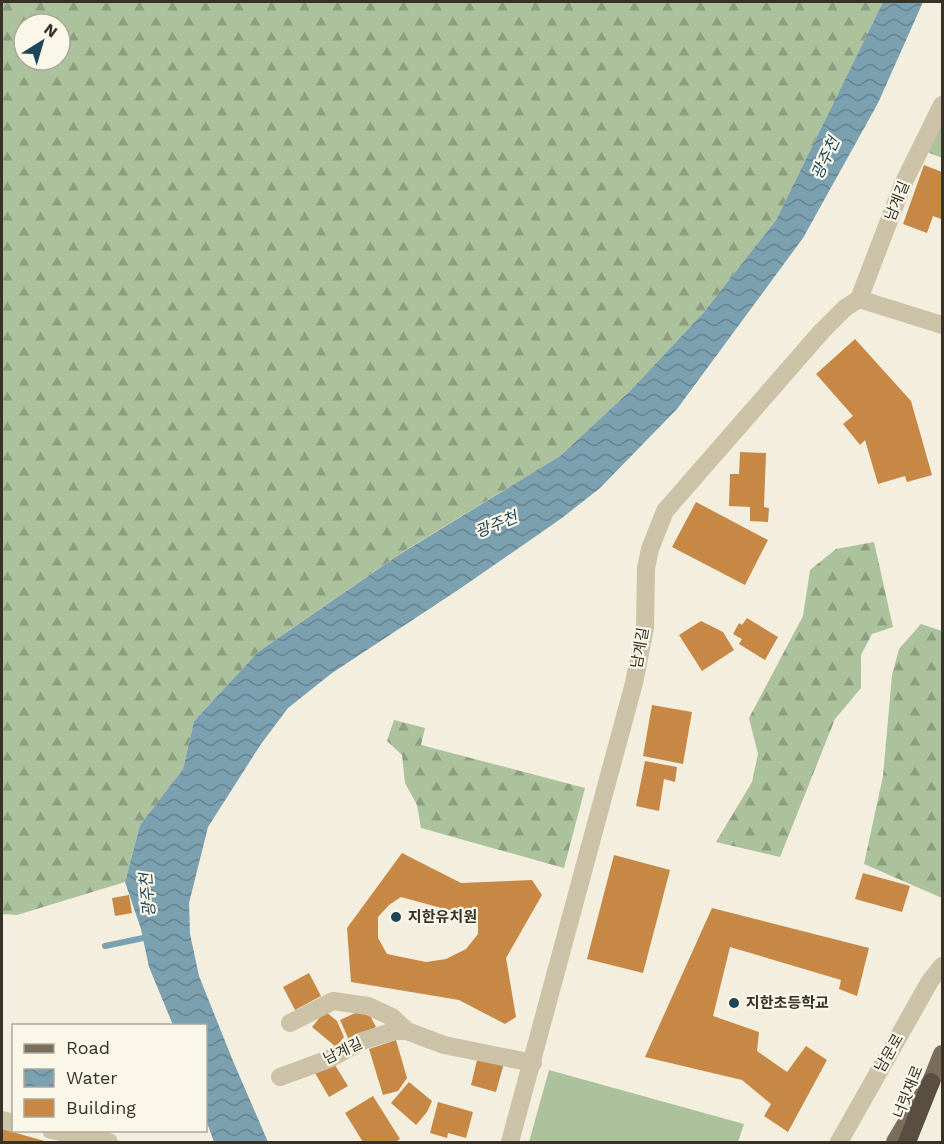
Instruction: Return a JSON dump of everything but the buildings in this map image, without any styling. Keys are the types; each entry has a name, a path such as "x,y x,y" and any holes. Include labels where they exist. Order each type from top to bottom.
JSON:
{"highway":[{"name":"너릿재로","path":"906,1143 931,1082"}],"main road":[{"name":"너릿재로","path":"931,1082 942,1054"},
{"path":"895,1143 931,1082"}],"street":[{"name":"남계길","path":"510,1143 634,683 645,628 646,568 657,529 665,511 822,331 845,308 859,299 903,184 942,105"},
{"path":"859,299 942,325"},
{"name":"남문로","path":"838,1143 930,981 942,966"},
{"path":"290,1023 333,1001 368,1006 392,1017 407,1031 444,1045 533,1063"},
{"name":"남계길","path":"280,1077 329,1059 362,1041 394,1031 407,1031"},
{"path":"56,1132 109,1143"}],"green space":[{"path":"2,2 883,2 776,220 704,312 630,391 560,456 404,551 258,652 194,721 183,769 140,825 125,882 17,915 2,914"},
{"path":"942,125 942,158 927,152"},
{"path":"874,542 893,627 872,634 861,655 861,688 835,719 780,857 716,842 752,782 758,754 749,718 803,616 810,570 836,549"},
{"path":"921,624 942,631 942,898 864,864 883,776 892,675 899,649"},
{"path":"394,720 425,728 421,745 585,788 564,868 421,828 417,805 405,783 402,755 387,741"},
{"path":"549,1070 744,1124 738,1142 529,1142"}],"water":[{"name":"광주천","path":"883,2 923,2 878,103 803,238 677,409 600,488 562,518 332,673 288,708 261,744 208,827 189,903 190,934 199,976 268,1142 214,1142 207,1123 207,1024 173,1024 149,967 141,929 125,882 140,825 183,769 194,721 258,652 400,554 560,456 630,391 704,312 776,220"}],"waterway":[{"path":"105,946 148,937"}],"place":[{"name":"지한유치원","path":"396,917"},
{"name":"지한초등학교","path":"734,1003"}]}
